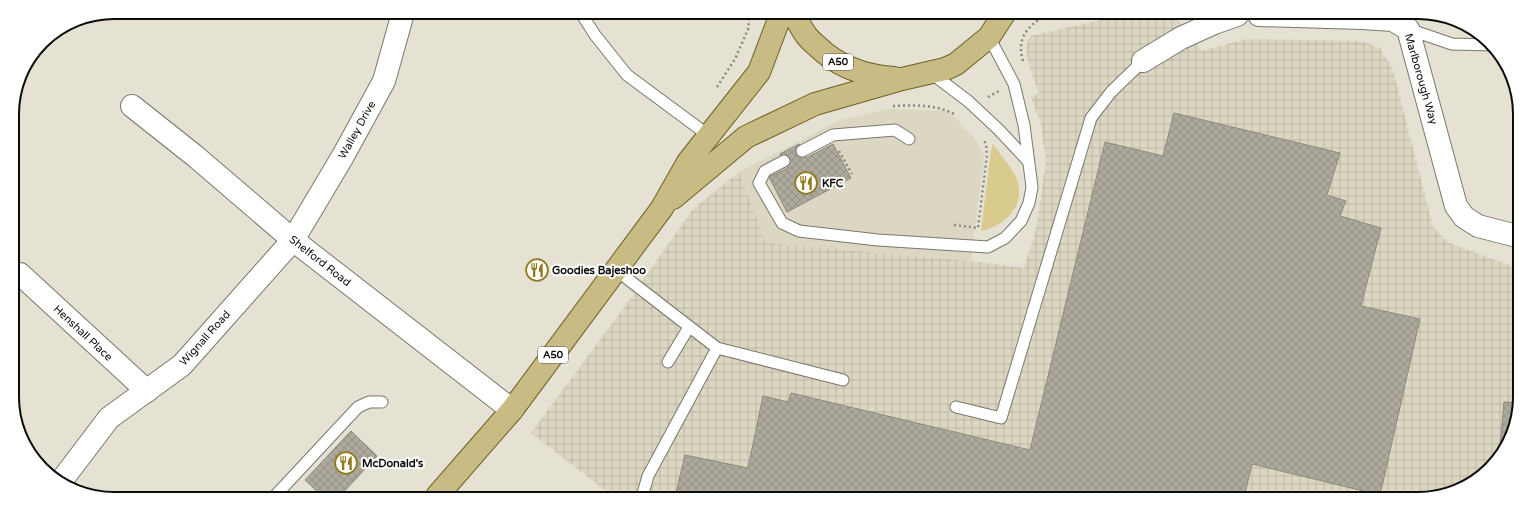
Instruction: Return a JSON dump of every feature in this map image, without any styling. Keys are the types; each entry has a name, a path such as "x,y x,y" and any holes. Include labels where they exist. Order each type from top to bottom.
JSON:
{"main road":[{"name":"A50","path":"440,492 512,410 662,208 688,162 758,72 779,19"},
{"name":"A50","path":"796,19 807,36 825,54 838,63 858,72 881,77 902,79 945,69 956,64 989,37 1001,19"},
{"path":"662,208 746,137 815,104 902,79"}],"street":[{"name":"Walley Drive","path":"293,240 343,156 384,81 401,19"},
{"path":"1143,62 1181,38 1226,19"},
{"name":"Marlborough Way","path":"1374,19 1393,20 1408,29 1456,206 1464,217 1478,226 1513,235"},
{"name":"Shelford Road","path":"132,106 195,156 293,240 512,410"},
{"name":"Wignall Road","path":"64,478 109,418 182,365 293,240"},
{"name":"Henshall Place","path":"20,274 147,391"}],"lane":[{"path":"585,19 594,35 627,75 708,135"},
{"path":"1408,29 1452,44 1482,45"},
{"path":"784,161 765,171 759,183 782,223 799,231 957,246 988,247 1005,238 1021,221 1029,203 1032,186 1024,125 1014,84 989,37"},
{"path":"956,407 1001,418 1091,118 1111,92 1143,62"},
{"path":"931,72 998,129 1028,161"},
{"path":"802,151 833,135 894,130 909,139"},
{"path":"616,270 718,348 843,380"},
{"path":"668,362 689,327"},
{"path":"643,492 648,476 718,348"},
{"path":"279,492 358,407 370,402 382,402"}],"path":[{"path":"714,91 735,59 749,27 748,19"},
{"path":"975,108 992,94 1028,78 1020,50 1023,36 1032,25 1040,19"},
{"path":"954,225 978,228 987,155 986,144 981,136"}],"shaded area":[{"path":"1105,19 1177,19 1202,51 1246,39 1362,41 1380,48 1393,70 1433,227 1447,242 1513,267 1512,410 1506,434 1497,450 1485,464 1466,479 1455,485 1425,492 608,492 531,433 625,306 693,209 739,172 766,243 971,261 1024,268 1036,229 1046,161 1041,124 1031,97 1039,93 1029,66 1026,48 1030,36"},
{"path":"888,109 949,111 974,138 982,150 984,157 971,261 766,243 739,172 840,120"},
{"path":"993,144 1015,175 1019,195 1013,211 1007,218 1000,224 981,231 991,150"}],"building":[{"path":"1174,113 1340,153 1327,195 1346,201 1340,216 1381,228 1361,306 1420,319 1381,492 1368,492 1252,464 1245,492 676,492 685,455 748,468 763,396 788,402 791,393 1030,450 1105,142 1163,156"},
{"path":"799,144 806,158 833,144 851,178 787,212 769,177 788,168 780,154"},
{"path":"1504,402 1513,403 1510,422 1500,445"},
{"name":"McDonald's","path":"351,431 377,456 344,492 318,492 305,480"}],"place":[{"name":"KFC","path":"806,183"},
{"name":"Goodies Bajeshoo","path":"537,270"},
{"name":"McDonald's","path":"346,463"}]}
